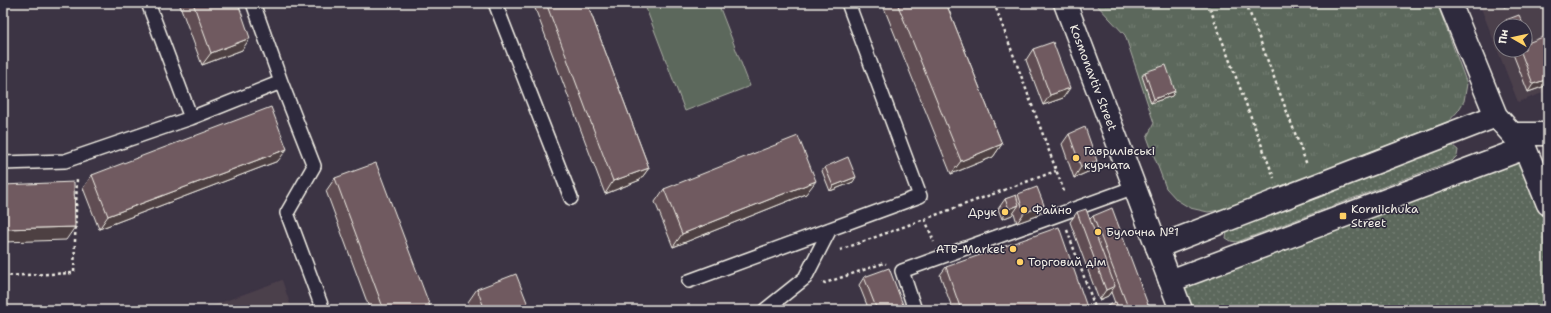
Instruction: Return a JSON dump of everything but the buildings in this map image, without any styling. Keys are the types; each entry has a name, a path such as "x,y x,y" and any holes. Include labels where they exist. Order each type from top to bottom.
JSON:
{"street":[{"name":"Kosmonavtiv Street","path":"1065,3 1181,310"},
{"path":"1450,3 1496,116 1519,141 1548,204"},
{"path":"1157,247 1496,116"},
{"path":"1170,281 1519,141 1548,134"}],"lane":[{"path":"148,3 191,118"},
{"path":"253,3 281,82 314,166 287,213 323,310"},
{"path":"495,3 571,198"},
{"path":"689,281 920,196 848,3"},
{"path":"3,164 65,161 191,118 281,82"},
{"path":"915,310 902,271 1135,186"},
{"path":"766,310 805,278 830,229"}],"path":[{"path":"994,3 1071,210 1064,221 1096,310"},
{"path":"1208,3 1282,199"},
{"path":"1246,3 1315,187"},
{"path":"3,276 74,273 77,156"},
{"path":"814,260 1056,172"},
{"path":"925,220 940,257"},
{"path":"825,283 884,263 902,271"}],"shaded area":[{"path":"1479,3 1548,3 1548,91 1518,102 1501,58 1533,58 1533,18 1493,18 1493,39"},
{"path":"282,280 292,310 201,310"}],"green space":[{"path":"644,3 718,3 750,86 685,111"},
{"path":"1095,3 1437,3 1467,84 1464,101 1449,121 1230,208 1208,212 1190,208 1177,200 1166,188 1147,137 1154,123 1125,35"},
{"path":"1447,146 1453,146 1458,150 1457,156 1452,161 1237,242 1226,238 1227,232 1231,227"},
{"path":"1525,148 1548,204 1548,310 1181,310 1170,281"}],"place":[{"name":"Гаврилівські курчата","path":"1076,158"},
{"name":"Файно","path":"1024,210"},
{"name":"Друк","path":"1005,212"},
{"name":"Korniichuka Street","path":"1343,216"},
{"name":"Булочна №1","path":"1098,232"},
{"name":"ATB-Market","path":"1013,249"},
{"name":"Торговий дім","path":"1020,262"}]}
